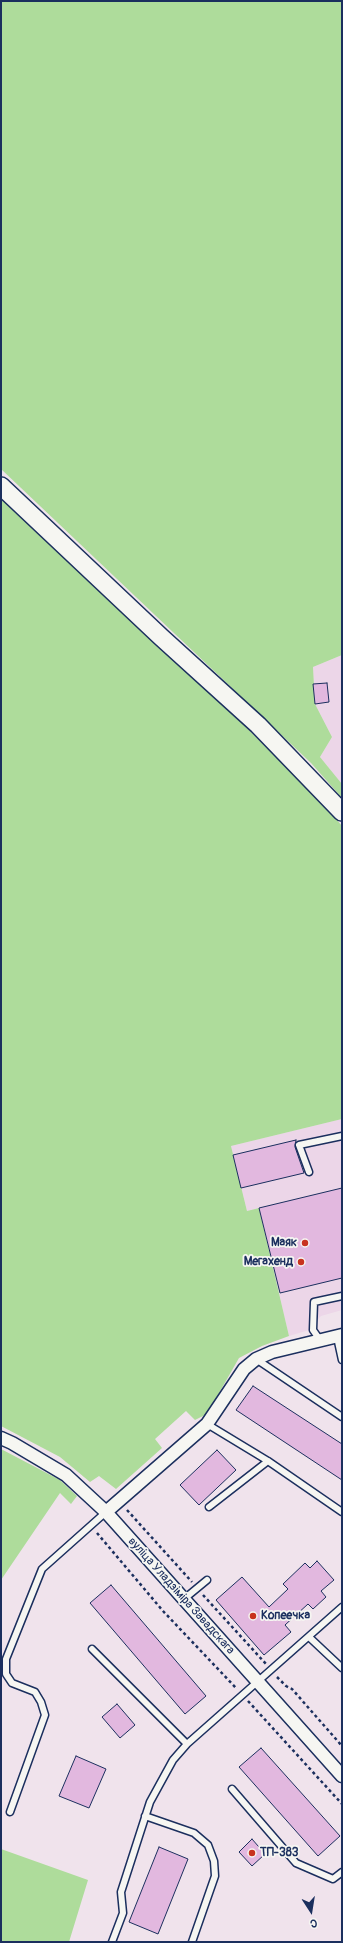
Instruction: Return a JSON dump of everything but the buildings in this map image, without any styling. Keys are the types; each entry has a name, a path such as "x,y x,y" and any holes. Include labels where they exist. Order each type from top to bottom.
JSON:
{"street":[{"path":"1,486 161,637 258,725 342,812"},
{"path":"106,1512 206,1424 244,1369 256,1360 272,1352 339,1336"},
{"name":"вуліца Уладзіміра Завадскага","path":"1,1438 66,1475 106,1512 342,1776"}],"lane":[{"path":"309,1172 299,1145 342,1136"},
{"path":"320,1340 312,1330 314,1302 342,1296"},
{"path":"339,1336 342,1360"},
{"path":"256,1360 342,1417"},
{"path":"206,1424 268,1461 342,1512"},
{"path":"209,1507 268,1461"},
{"path":"10,1812 45,1716 41,1702 35,1692 12,1683 6,1674 6,1659 42,1569 106,1512"},
{"path":"184,1599 207,1580"},
{"path":"112,1942 123,1913 121,1892 150,1802 173,1760 187,1744 272,1671 342,1607"},
{"path":"309,1637 342,1668"},
{"path":"92,1649 187,1744"},
{"path":"232,1789 296,1863 333,1879 342,1872"},
{"path":"146,1816 194,1833 208,1845 212,1856 215,1876 192,1942"}],"path":[{"path":"119,1501 272,1671 286,1686 292,1689 342,1746"},
{"path":"91,1526 163,1611 342,1804"}],"shaded area":[{"path":"342,655 342,784 320,757 332,737 315,704 313,667"},
{"path":"342,1119 342,1310 321,1316 316,1321 316,1328 289,1336 259,1208 247,1211 231,1146"}],"green space":[{"path":"1,1 342,1 342,655 313,667 315,704 332,737 320,757 342,784 342,798 311,763 1,469"},
{"path":"1,494 221,702 327,808 342,826 342,1119 231,1146 247,1211 259,1208 289,1336 262,1346 239,1358 207,1414 195,1420 186,1411 155,1439 162,1448 116,1489 99,1476 90,1482 60,1457 1,1426"},
{"path":"1,1449 60,1480 77,1496 71,1504 60,1493 1,1580"},
{"path":"1,1849 88,1880 69,1942 1,1942"}],"place":[{"name":"Маяк","path":"305,1243"},
{"name":"Мегахенд","path":"301,1262"},
{"name":"Копеечка","path":"253,1616"},
{"name":"ТП-383","path":"252,1853"}]}
